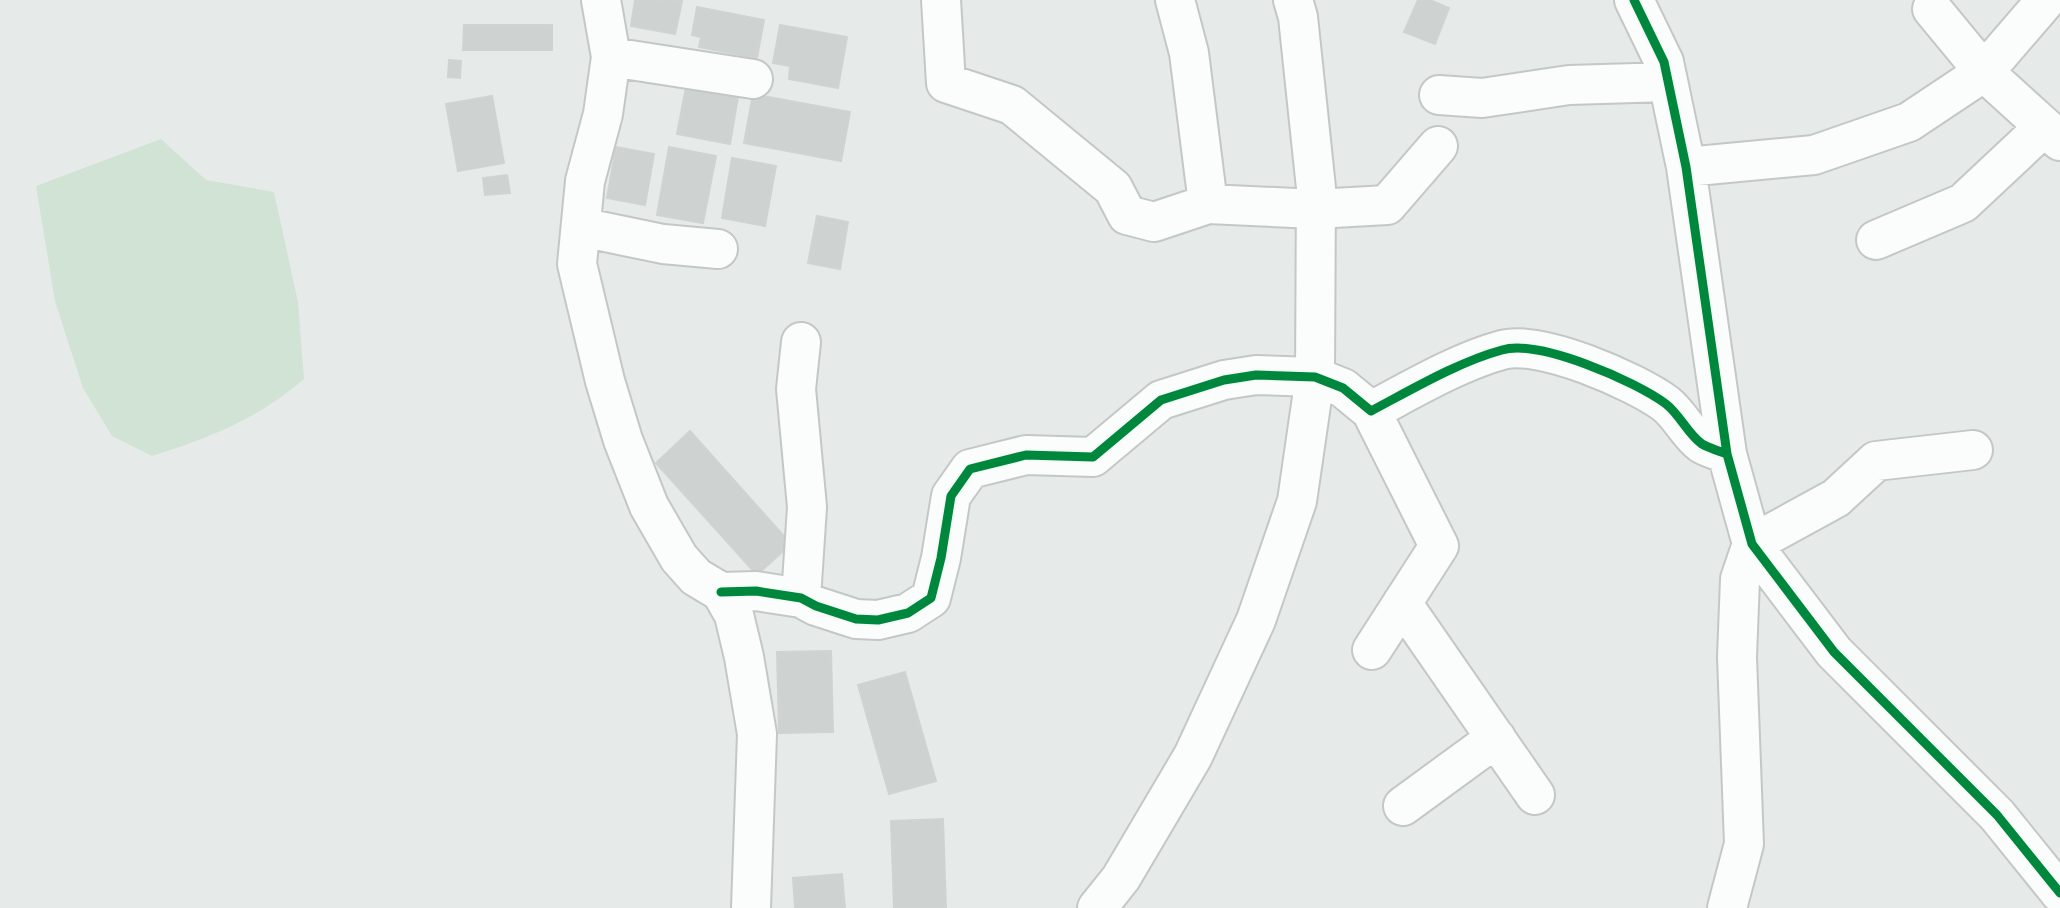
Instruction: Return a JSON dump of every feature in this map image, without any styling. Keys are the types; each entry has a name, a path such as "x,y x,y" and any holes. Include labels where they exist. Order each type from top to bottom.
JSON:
{"street":[{"path":"601,0 611,57 603,114 585,181 577,264 605,381 623,440 649,506 679,558 696,577 721,592 734,615 757,734 751,908"},
{"path":"941,0 946,83 1012,106 1112,188 1127,215 1154,222 1208,204 1316,209 1387,205 1438,146"},
{"path":"1175,0 1189,53 1208,204"},
{"path":"1097,908 1121,878 1193,756 1256,620 1297,501 1315,377 1316,188 1298,17 1293,0"},
{"path":"1634,0 1664,62 1686,167 1727,454 1752,544 1834,652 1997,815 2060,893"},
{"path":"1686,167 1814,155 1909,122 1984,72 2046,0"},
{"path":"1876,240 1963,203 2052,134 1984,72 1932,9"},
{"path":"611,57 753,79"},
{"path":"1439,95 1482,98 1569,85 1668,82"},
{"path":"581,227 663,244 718,249"},
{"path":"801,598 807,507 796,389 802,342"},
{"path":"1371,411 1444,374 1504,349 1539,351 1563,355 1618,377 1667,405 1702,443 1727,454"},
{"path":"721,592 755,591 801,598 816,606 856,619 878,620 908,613 931,598 941,558 951,496 970,469 1026,455 1093,457 1161,400 1224,380 1256,374 1315,377 1343,388 1371,411 1439,546 1373,650"},
{"path":"1727,908 1744,844 1737,657 1740,579 1752,544 1836,498 1876,461 1973,450"},
{"path":"1402,603 1535,795"},
{"path":"1403,806 1496,738"}],"green space":[{"path":"161,139 206,180 274,192 298,302 304,379 268,406 232,426 152,456 112,436 83,388 55,301 36,186"}],"building":[{"path":"635,0 682,1 675,34 631,26"},
{"path":"1418,0 1430,0 1449,8 1435,44 1404,32"},
{"path":"697,7 764,20 757,58 699,47 701,37 692,35"},
{"path":"464,25 552,25 552,50 463,50"},
{"path":"780,25 847,37 838,88 789,79 790,66 773,63"},
{"path":"449,60 461,61 460,78 448,77"},
{"path":"686,87 738,97 730,144 677,134"},
{"path":"753,94 850,112 841,161 744,143"},
{"path":"492,96 504,163 458,171 446,104"},
{"path":"616,147 654,154 645,205 607,198"},
{"path":"669,147 716,156 703,223 657,215"},
{"path":"732,158 776,166 765,226 722,218"},
{"path":"507,175 510,193 485,195 483,178"},
{"path":"817,216 848,222 840,269 808,263"},
{"path":"690,431 791,544 757,575 656,463"},
{"path":"831,651 833,732 779,733 777,652"},
{"path":"905,672 936,781 889,794 858,685"},
{"path":"943,819 946,908 894,908 891,821"},
{"path":"842,874 845,908 795,908 793,878"}],"cycle path":[{"path":"1634,0 1664,62 1686,167 1727,454 1752,544 1834,652 1997,815 2060,893"},
{"path":"721,592 756,591 801,598 816,606 856,619 878,620 908,613 931,598 941,558 951,496 970,469 1026,455 1093,457 1161,400 1224,380 1256,375 1315,377 1343,388 1371,411 1435,377 1485,355 1518,348 1539,351 1586,364 1632,384 1671,408 1702,444 1727,454"}]}
